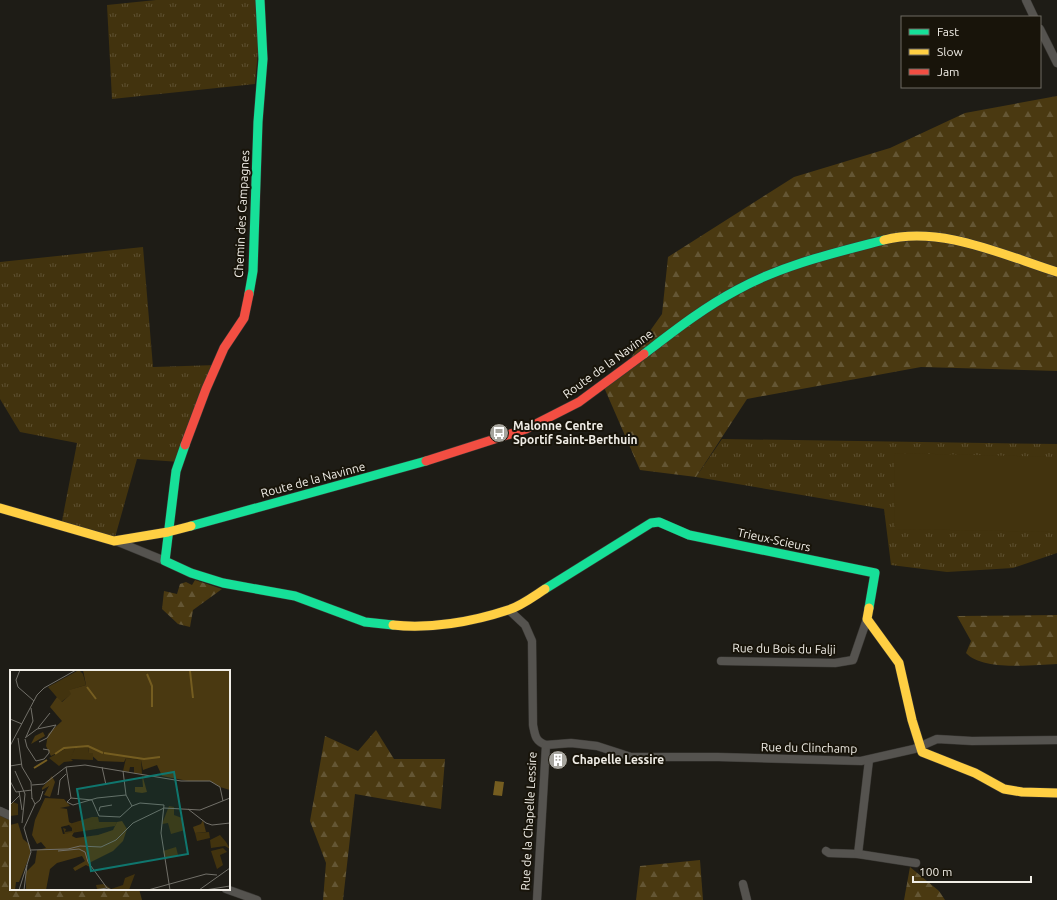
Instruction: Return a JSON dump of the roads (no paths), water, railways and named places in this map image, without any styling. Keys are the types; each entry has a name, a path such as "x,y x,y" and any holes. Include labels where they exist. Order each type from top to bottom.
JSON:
{"street":[{"name":"Chemin des Campagnes","path":"168,532 176,470 206,389 222,354 244,318 253,271 258,122 263,59 260,0"},
{"path":"1026,0 1034,16"},
{"path":"1041,31 1057,63"},
{"name":"Route de la Navinne","path":"0,508 114,541 168,532 400,469 526,429 579,402 708,306 738,289 805,262 895,237 930,235 950,238 1057,272"},
{"name":"Trieux-Scieurs","path":"509,610 562,580 651,523 659,522 689,535 875,573 867,619"},
{"path":"165,561 168,532"},
{"path":"114,541 191,573 223,583 295,596 365,622 412,627 448,624 509,610"},
{"name":"Rue de la Chapelle Lessire","path":"509,610 525,626 532,642 533,725 535,738 539,743 546,744 537,900"},
{"path":"867,619 899,663 912,720 922,752 975,773 1004,789 1022,792 1057,793"},
{"name":"Rue du Bois du Falji","path":"720,661 835,663 853,660 867,619"},
{"name":"Rue du Clinchamp","path":"546,744 571,743 597,746 631,757 718,757 860,761 914,749 920,745 937,739 972,741 1057,740"},
{"path":"858,854 869,760"},
{"path":"0,811 10,816"},
{"path":"826,851 829,853 858,854 916,863"},
{"path":"743,884 747,900"},
{"path":"229,890 257,900"}],"place":[{"name":"Malonne Centre Sportif Saint-Berthuin","path":"499,433"},
{"name":"Chapelle Lessire","path":"558,760"}]}
